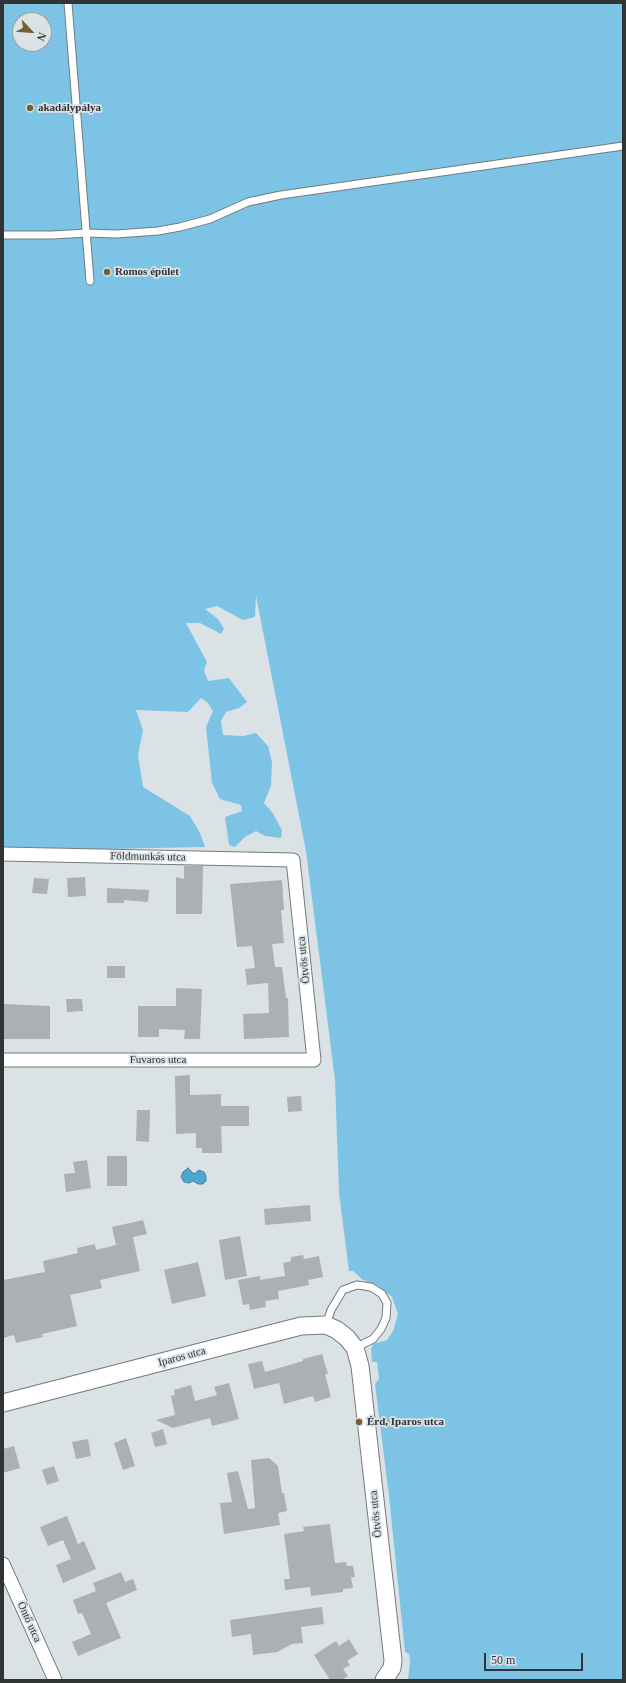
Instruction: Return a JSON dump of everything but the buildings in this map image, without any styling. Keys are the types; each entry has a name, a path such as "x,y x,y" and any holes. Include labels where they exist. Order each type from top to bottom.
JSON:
{"street":[{"name":"Földmunkás utca","path":"3,854 293,860"},
{"name":"Ötvös utca","path":"293,860 314,1060"},
{"name":"Fuvaros utca","path":"3,1060 314,1060"},
{"path":"326,1325 337,1330 347,1338 354,1348"},
{"name":"Iparos utca","path":"3,1403 301,1326 326,1325"},
{"name":"Ötvös utca","path":"354,1348 360,1366 393,1660 388,1678"},
{"name":"Öntő utca","path":"3,1564 55,1680"}],"lane":[{"path":"68,3 90,281"},
{"path":"3,235 87,233 116,234 173,228 210,219 248,202 281,195 623,146"},
{"path":"326,1325 330,1310 343,1290 357,1285 371,1287 382,1294 387,1303 386,1318 381,1329 373,1339 354,1348"}],"shaded area":[{"path":"3,3 623,3 623,1680 408,1680 410,1661 409,1654 405,1652 389,1496 375,1384 379,1379 377,1362 372,1362 371,1349 373,1344 387,1340 393,1331 398,1314 392,1297 377,1285 363,1280 353,1271 349,1271 339,1193 335,1080 306,851 256,596 255,617 243,620 217,606 205,609 218,619 224,629 221,634 200,623 186,623 207,662 204,670 208,681 229,678 247,702 239,708 226,712 221,721 223,735 243,736 256,733 268,746 272,762 271,786 264,803 272,812 282,830 281,838 265,836 256,831 245,837 235,847 229,845 225,817 242,811 241,805 220,799 212,783 206,727 213,711 207,702 201,698 188,712 136,710 143,730 138,755 143,787 190,816 200,833 205,847 104,849 3,847"},
{"path":"188,1168 194,1174 199,1170 204,1172 206,1181 203,1184 198,1184 193,1181 189,1183 184,1182 181,1177 183,1172"}],"place":[{"name":"akadálypálya","path":"30,108"},
{"name":"Romos épület","path":"107,272"},
{"name":"Érd, Iparos utca","path":"359,1422"}]}
